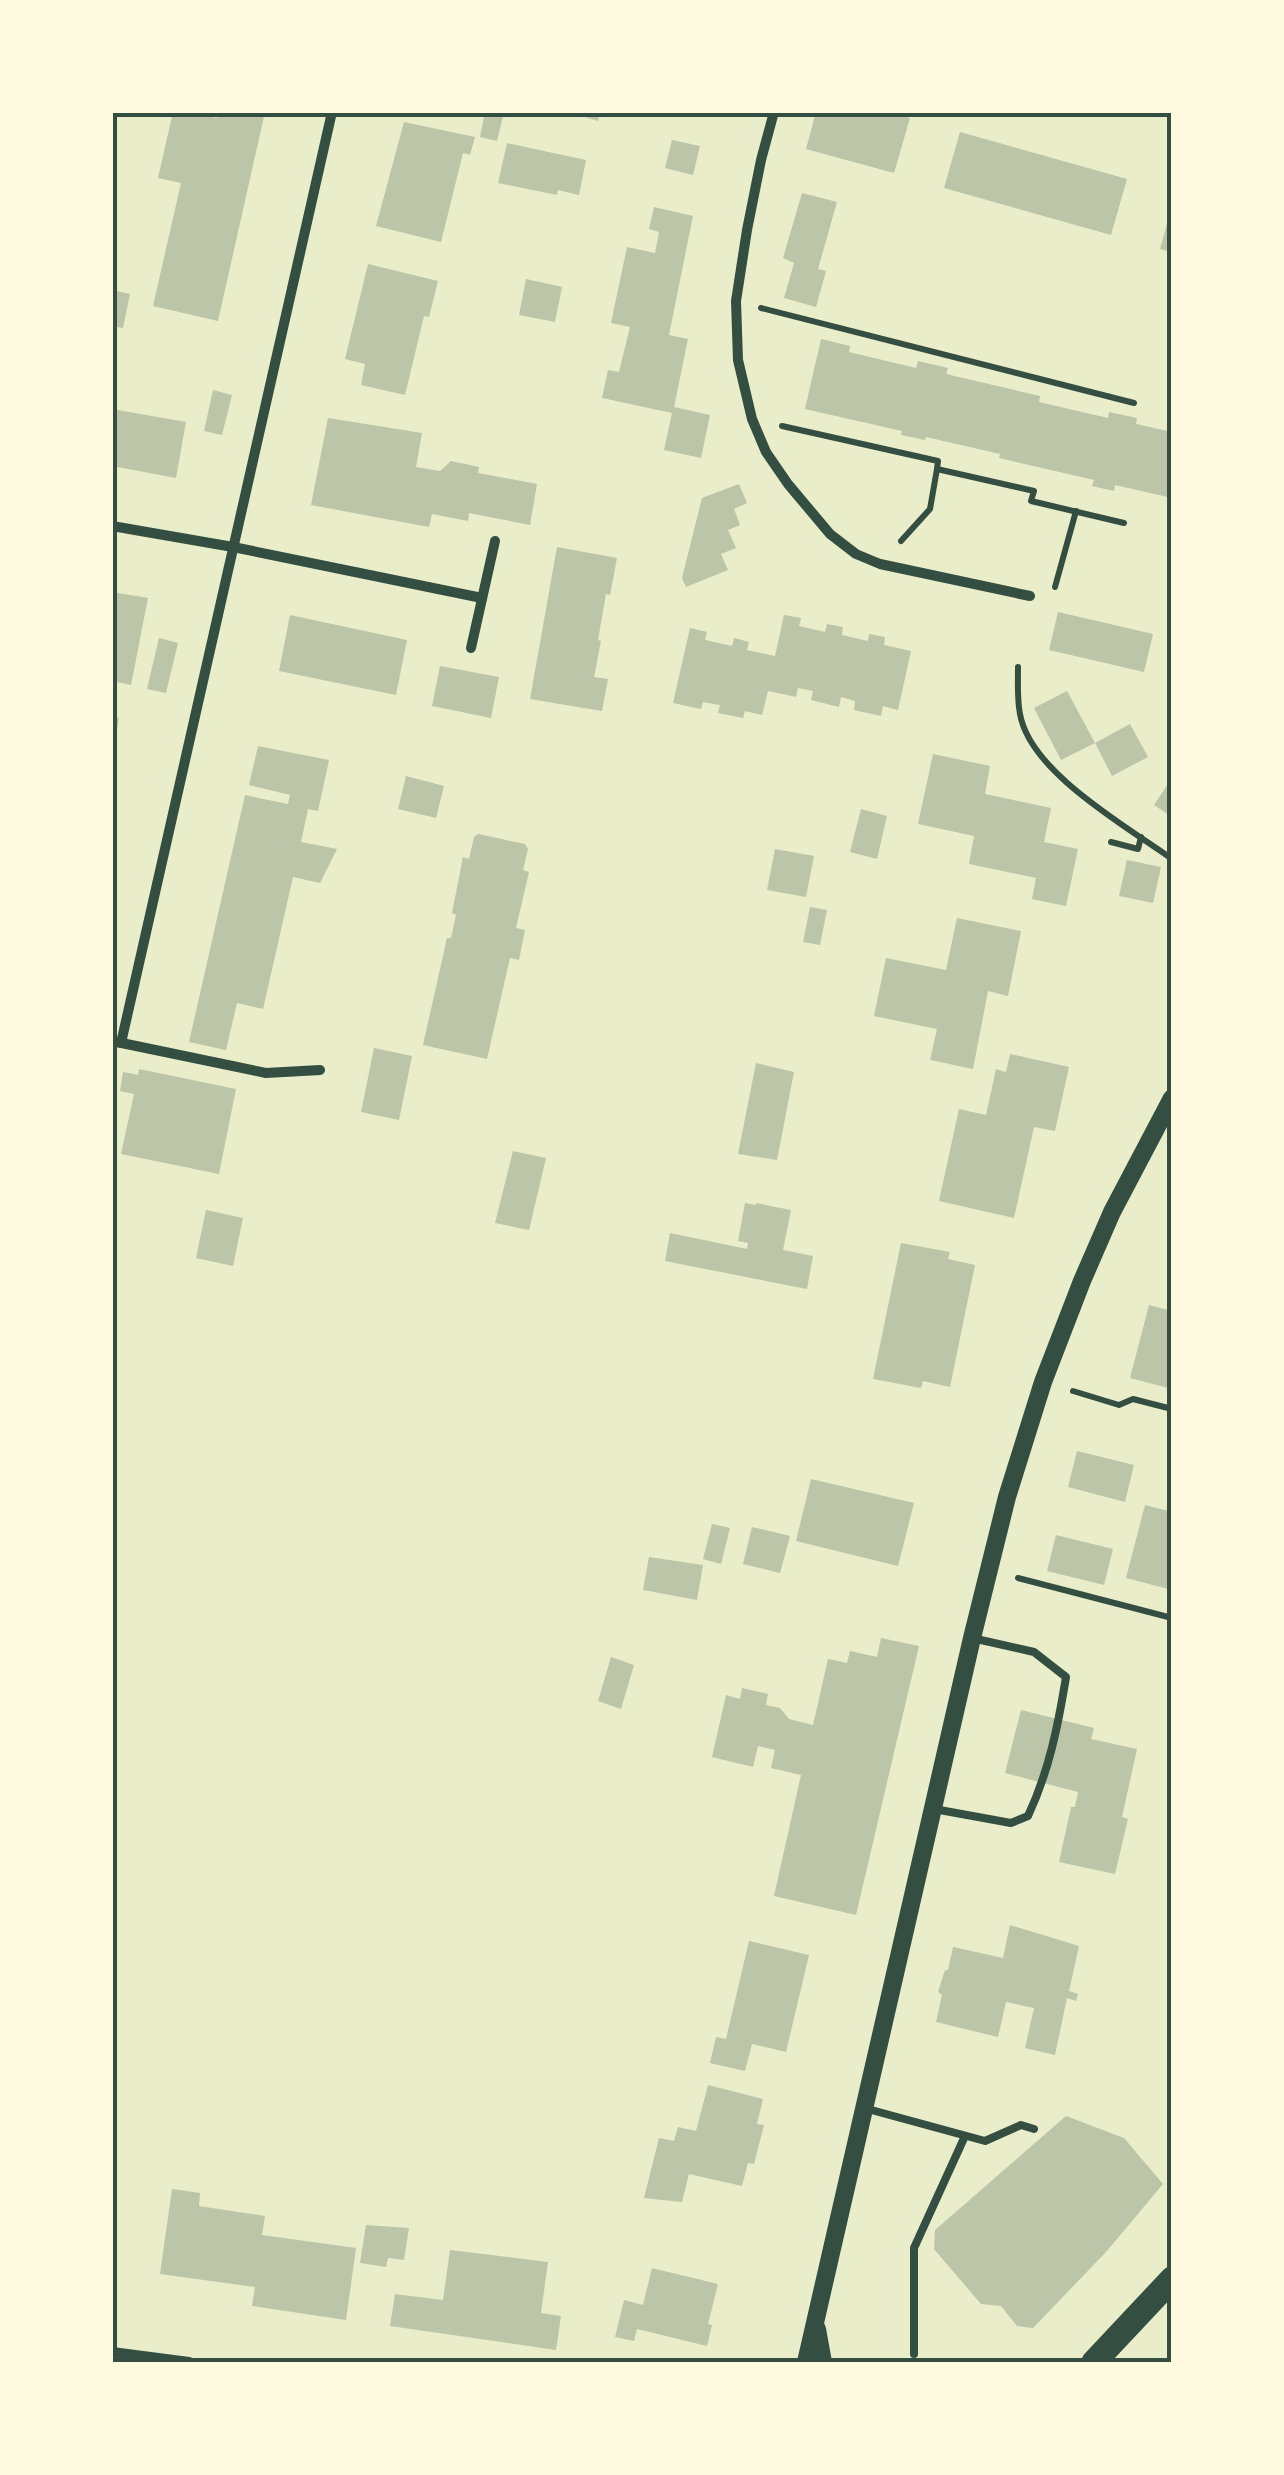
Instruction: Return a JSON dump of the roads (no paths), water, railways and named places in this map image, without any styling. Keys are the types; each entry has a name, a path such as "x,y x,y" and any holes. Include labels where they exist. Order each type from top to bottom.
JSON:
{"main road":[{"path":"1094,2362 1172,2279"}],"street":[{"path":"320,1070 266,1073 117,1042 332,112"},
{"path":"774,112 761,160 736,301 738,360 752,419 766,452 830,534 856,554 880,564 1030,596"},
{"path":"112,526 233,546 482,598"},
{"path":"471,648 495,541"},
{"path":"806,2362 1007,1497 1043,1382 1112,1212 1172,1098"},
{"path":"816,2324 823,2362"},
{"path":"112,2352 189,2362"}],"lane":[{"path":"934,1809 1012,1823 1028,1816 1044,1782 1059,1720 1066,1677 1034,1652 972,1638"},
{"path":"864,2108 985,2141 1021,2125 1034,2130"},
{"path":"914,2354 914,2248 965,2136"}]}
